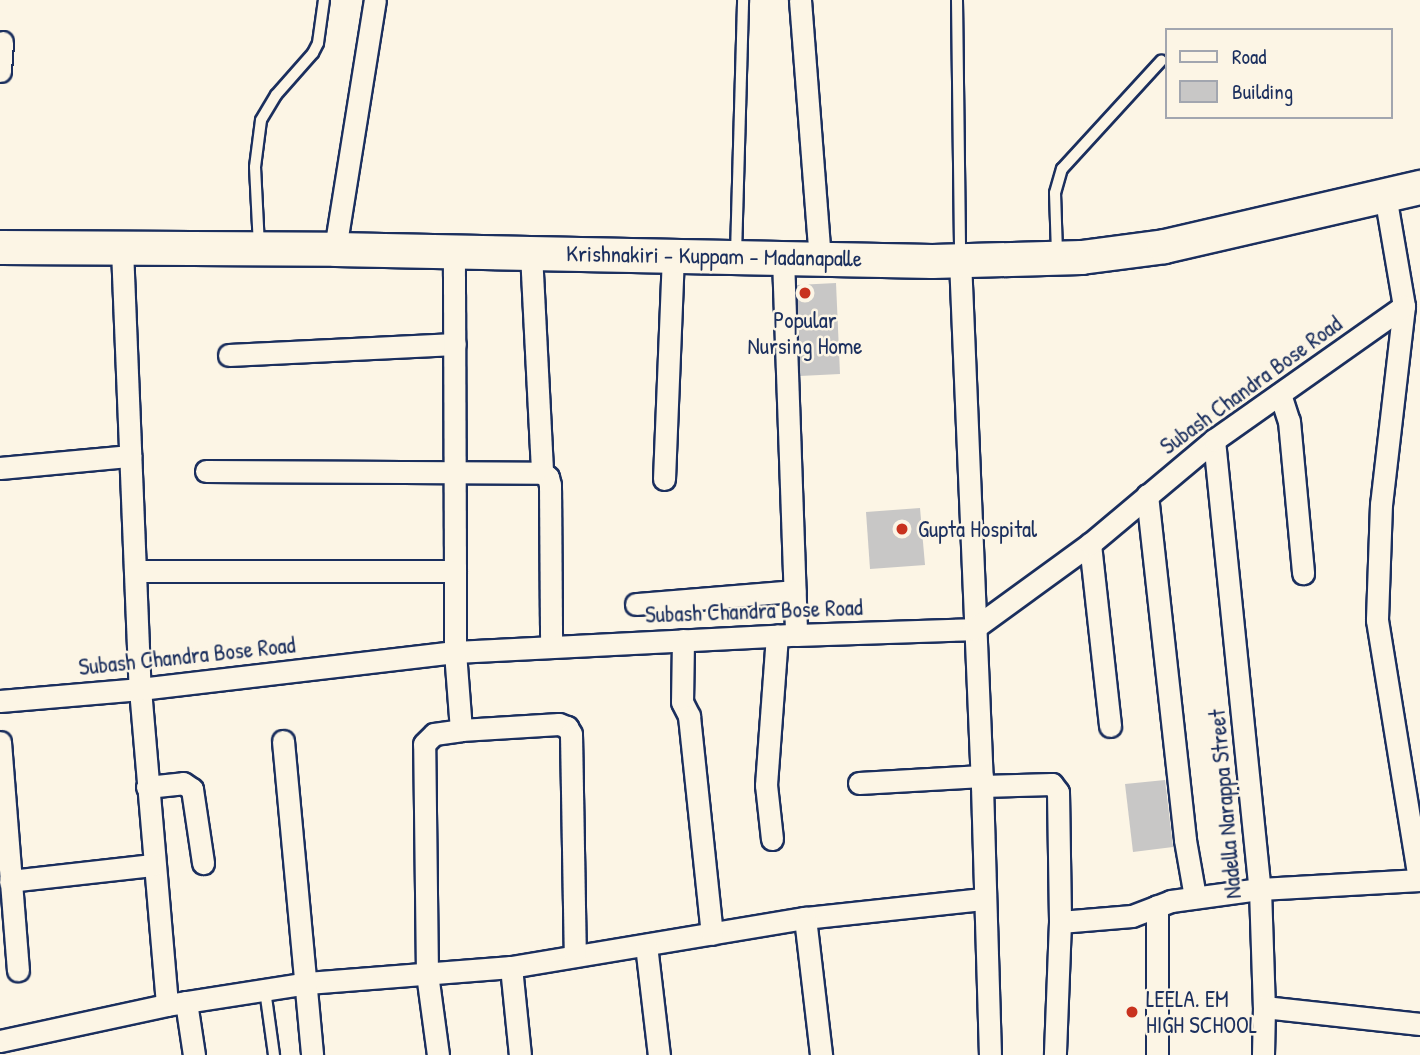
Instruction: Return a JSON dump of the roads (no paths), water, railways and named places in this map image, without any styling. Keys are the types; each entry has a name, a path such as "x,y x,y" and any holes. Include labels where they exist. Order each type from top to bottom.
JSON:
{"main road":[{"name":"Krishnakiri - Kuppam - Madanapalle","path":"0,247 335,249 960,260 1057,258 1164,246 1420,187"}],"street":[{"path":"335,249 375,0"},
{"path":"800,0 820,258"},
{"path":"0,72 2,42"},
{"path":"1060,922 1132,916 1157,906 1195,897 1260,889 1419,880 1377,620 1381,504 1404,306 1385,195"},
{"path":"122,249 140,689 153,865 176,1003 194,1055"},
{"path":"454,251 455,652 461,730"},
{"path":"531,253 542,472 550,485 551,646"},
{"path":"664,480 673,256"},
{"path":"772,839 766,785 794,591 783,258"},
{"path":"960,260 973,629 982,781 990,1055"},
{"name":"Subash Chandra Bose Road","path":"0,701 140,689 455,652 786,635 973,629 1090,544 1214,440 1404,306"},
{"path":"229,355 455,344"},
{"path":"1280,394 1289,421 1303,573"},
{"name":"Nadella Narappa Street","path":"1214,440 1260,889 1263,1055"},
{"path":"0,468 130,456"},
{"path":"206,471 542,472"},
{"name":"Nadella Narappa Street","path":"1147,495 1185,840 1195,897"},
{"path":"1090,544 1110,726"},
{"path":"135,571 455,571"},
{"path":"636,604 794,591"},
{"path":"683,640 682,702 689,716 712,934"},
{"path":"438,1055 427,974 424,744 434,734 558,724 567,727 571,734 575,956"},
{"path":"283,741 312,1055"},
{"path":"0,743 3,840 10,881 18,970"},
{"path":"859,783 982,781 1056,786 1060,922 1055,1055"},
{"path":"147,787 183,783 192,789 203,863"},
{"path":"10,881 153,865"},
{"path":"0,1041 176,1003 307,983 511,967 805,919 984,899"},
{"path":"1157,906 1157,1055"},
{"path":"805,919 821,1055"},
{"path":"646,945 659,1055"},
{"path":"511,967 520,1055"},
{"path":"1264,1007 1420,1024"}],"lane":[{"path":"260,249 255,179 261,120 276,95 313,53 318,43 324,0"},
{"path":"736,257 743,0"},
{"path":"957,0 960,260"},
{"path":"1057,258 1055,193 1062,169 1161,61"},
{"path":"265,990 274,1055"}],"place":[{"name":"Popular Nursing Home","path":"805,293"},
{"name":"Gupta Hospital","path":"902,529"},
{"name":"LEELA. EM HIGH SCHOOL","path":"1132,1012"}]}
